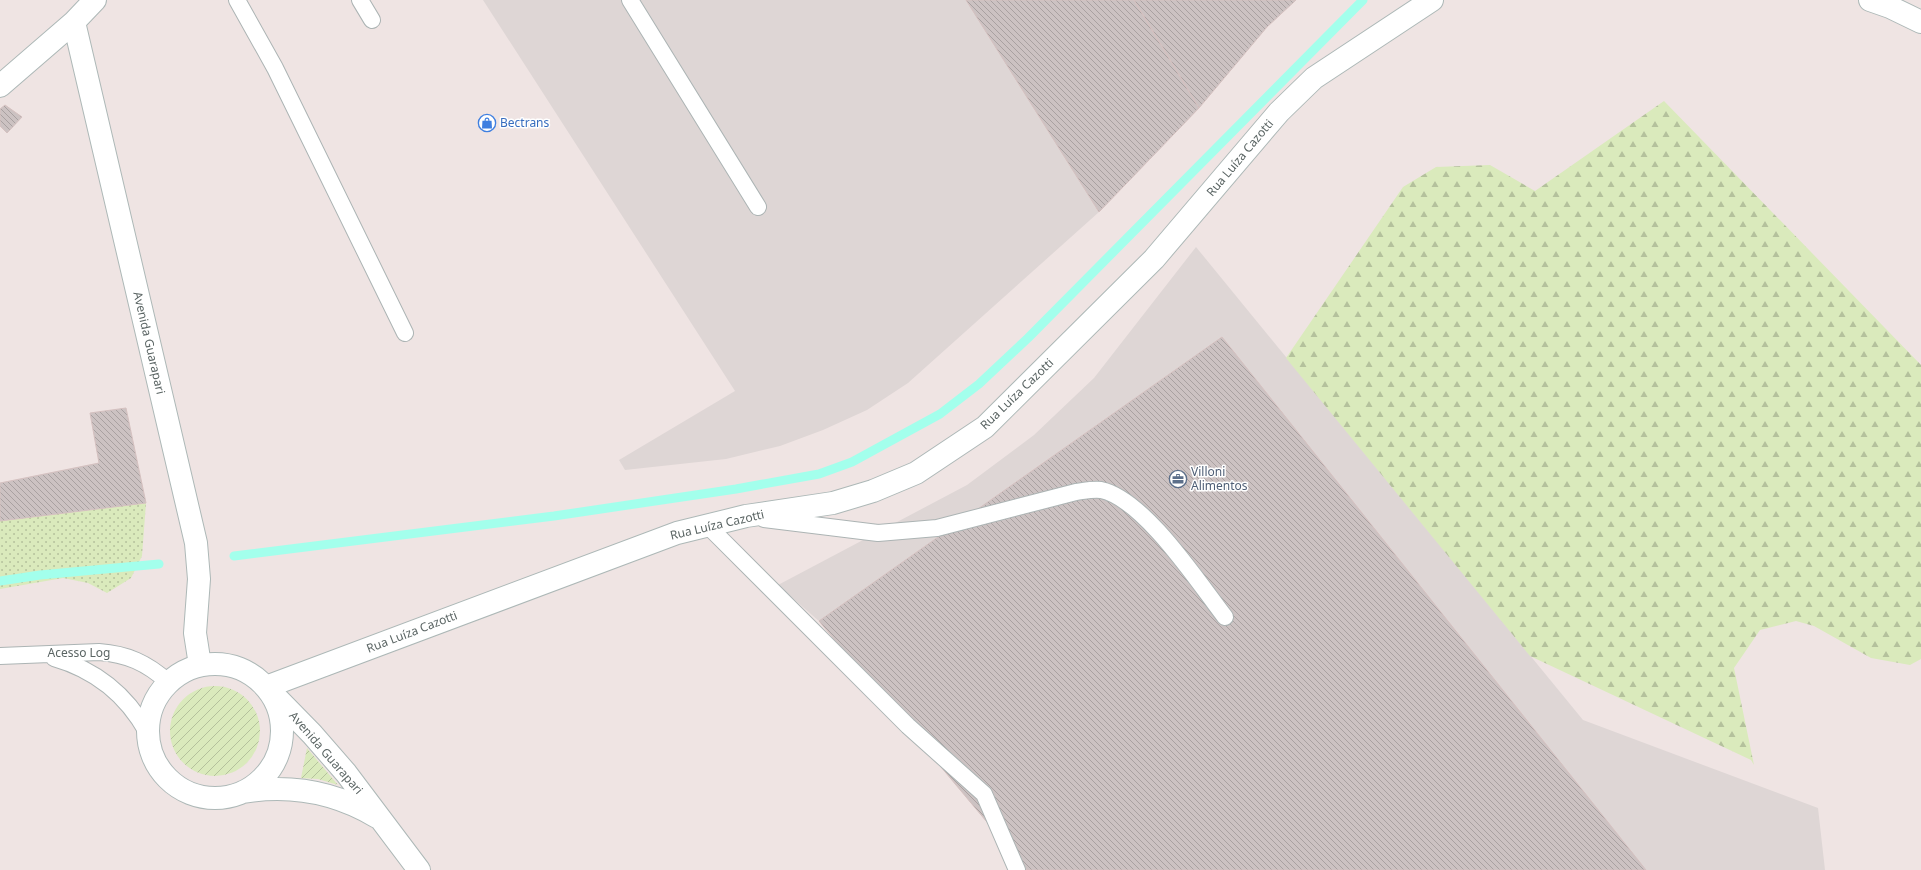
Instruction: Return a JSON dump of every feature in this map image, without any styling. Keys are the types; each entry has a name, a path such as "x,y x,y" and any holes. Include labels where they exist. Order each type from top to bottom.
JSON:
{"street":[{"path":"0,86 74,22 95,0"},
{"name":"Rua Luíza Cazotti","path":"266,687 677,533 746,516 833,503 874,491 916,473 985,427 1154,259 1279,112 1314,78 1357,48 1432,0"},
{"path":"1870,0 1890,7 1921,22"},
{"name":"Avenida Guarapari","path":"74,22 196,543 199,579 195,633 200,665"},
{"name":"Avenida Guarapari","path":"266,687 276,703 282,720 282,738 277,756 268,772 255,785 238,793 221,798 202,797 185,791 170,780 158,767 150,750 147,732 150,714 156,697 168,682 183,671 200,665 218,663 236,667 253,675 266,687 312,734 346,773 419,870"},
{"name":"Avenida Guarapari","path":"238,793 277,788 297,789 320,793 364,809 383,821"}],"lane":[{"path":"237,0 275,68 405,333"},
{"path":"360,0 372,20"},
{"path":"630,0 758,207"},
{"path":"746,516 878,533 937,528 1076,492 1100,490 1122,498 1157,529 1225,617"},
{"path":"707,525 908,726 984,794 1017,870"},
{"name":"Acesso Log","path":"0,656 29,654 114,653 145,663 168,682"},
{"name":"Acesso Log","path":"29,654 51,657 73,663 93,673 112,686 126,699 138,715 147,732"}],"shaded area":[{"path":"483,0 1296,0 1267,27 1199,108 1099,212 908,383 867,410 823,430 780,446 726,459 625,470 619,460 735,391"},
{"name":"Villoni Alimentos","path":"1196,247 1583,720 1818,808 1825,870 1025,870 897,690 778,585 967,485 1034,435 1094,378"}],"green space":[{"path":"1664,101 1921,365 1921,659 1910,665 1871,658 1814,626 1796,621 1760,630 1734,668 1754,765 1751,760 1530,656 1286,358 1403,187 1436,167 1490,165 1535,191"},
{"path":"146,503 142,556 131,578 107,593 88,583 63,578 0,589 0,521"},
{"path":"206,686 224,686 240,693 253,706 260,722 260,740 253,756 240,769 224,776 206,776 190,769 177,756 170,740 170,722 177,706 190,693"},
{"path":"307,748 338,785 318,779 301,778"}],"building":[{"path":"966,0 1134,0 1199,108 1099,212"},
{"path":"1134,0 1296,0 1267,27 1199,108"},
{"path":"5,105 22,117 7,133 0,126 0,109"},
{"name":"Villoni Alimentos","path":"1222,337 1646,870 1027,870 819,621"},
{"path":"126,408 146,503 0,521 0,483 99,463 90,413"}],"waterway":[{"path":"234,556 554,516 736,489 819,474 852,462 940,414 979,384 1028,338 1363,0"},
{"path":"0,581 40,575 159,564"}],"place":[{"name":"Bectrans","path":"487,123"},
{"name":"Villoni Alimentos","path":"1178,479"}]}
